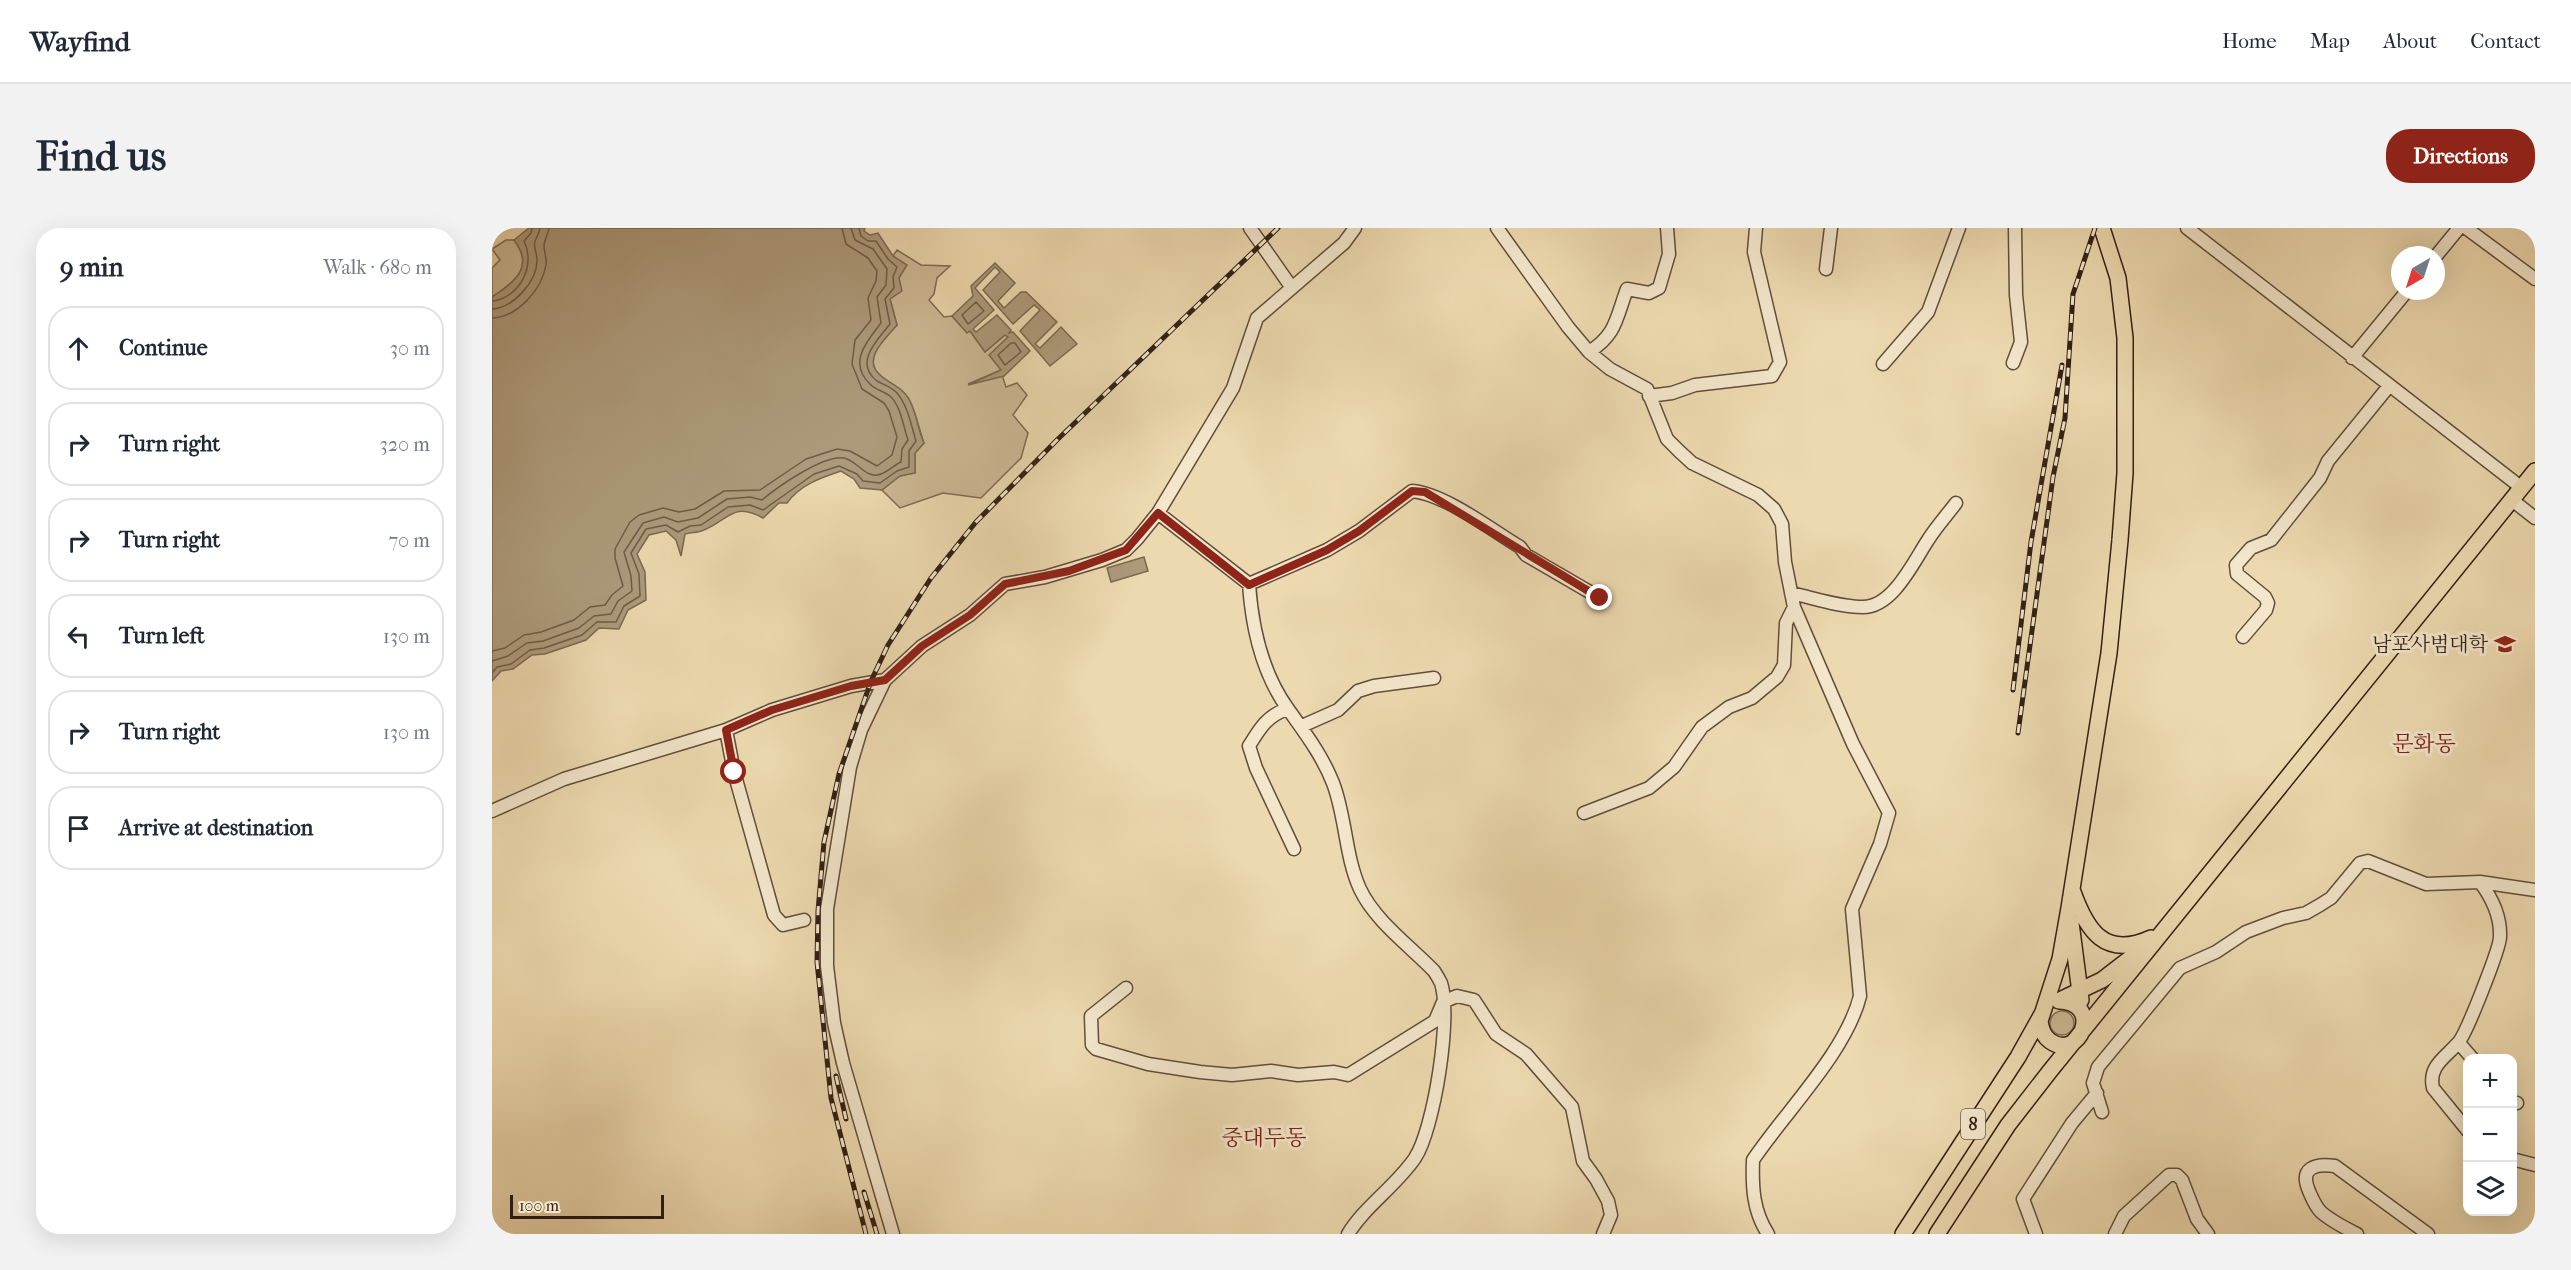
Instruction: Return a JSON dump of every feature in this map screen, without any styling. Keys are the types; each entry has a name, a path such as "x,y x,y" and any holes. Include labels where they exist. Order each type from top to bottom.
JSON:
{"main road":[{"path":"2070,908 2079,993 2085,1023 2080,1036 2068,1044 2048,1040 2041,1028 2042,1014 2060,959 2070,908 2109,653 2125,472 2126,338 2118,278 2102,228"},
{"name":"8","path":"1937,1234 2008,1125 2535,471"},
{"path":"2072,889 2083,920 2091,932 2103,940 2117,944 2132,944 2162,933"},
{"name":"8","path":"2059,1001 2102,980 2162,933"},
{"path":"2042,1014 2046,1008 2059,1001 2074,1004 2083,1015"},
{"name":"8","path":"1903,1234 2018,1057 2042,1014"}],"street":[{"path":"1250,228 1292,288"},
{"path":"893,1234 834,1023 825,928 850,767 861,730 885,680 922,646 970,615 1005,584 1069,571 1126,550 1158,513 1233,388 1257,318 1344,243 1355,228"},
{"path":"1497,228 1568,327 1589,352 1610,369 1641,384 1649,396 1667,439 1679,452 1692,463 1758,495 1774,509 1782,524 1794,607 1852,744 1889,813 1880,844 1852,909 1860,996 1857,1009 1845,1035 1753,1160 1752,1183 1757,1218 1768,1234"},
{"path":"1589,352 1603,343 1614,331 1627,289 1649,293 1659,288 1669,254 1667,228"},
{"path":"1649,396 1672,393 1695,385 1772,376 1776,371 1780,363 1754,252 1756,228"},
{"path":"1826,269 1831,228"},
{"path":"1883,364 1928,312 1959,228"},
{"path":"2013,363 2021,342 2014,275 2015,228"},
{"path":"2188,228 2389,386 2517,494 2535,518"},
{"path":"2444,246 2459,228"},
{"path":"2466,228 2535,279"},
{"path":"2352,358 2400,300"},
{"path":"2243,637 2266,610 2268,603 2265,597 2237,574 2236,565 2251,548 2271,540 2320,478 2328,461 2389,386"},
{"path":"1249,585 1327,550 1359,531 1412,491 1425,492 1464,513 1520,547 1527,555 1600,598"},
{"path":"1791,593 1865,608 1878,603 1894,591 1906,577 1929,538 1956,503"},
{"path":"1158,513 1249,585 1251,611 1263,663 1287,709 1302,726 1333,784 1360,890 1374,909 1434,971 1441,983 1443,1002 1440,1067 1426,1135 1401,1177 1348,1234"},
{"path":"1584,813 1649,788 1674,767 1702,727 1729,707 1752,698 1777,677 1784,665 1786,623 1794,607"},
{"path":"1302,726 1338,710 1358,692 1374,686 1434,678"},
{"path":"492,812 564,779 726,730 772,710 851,686 885,680"},
{"path":"1287,709 1275,713 1262,723 1249,747 1256,768 1294,849"},
{"path":"726,730 734,772 774,915 783,925 804,920"},
{"path":"2102,1112 2093,1083 2098,1066 2180,968 2216,952 2246,932 2283,918 2307,913 2331,897 2360,863 2367,861 2426,884 2480,882 2535,890"},
{"path":"2463,1125 2433,1088 2431,1080 2444,1056 2459,1043 2484,987 2500,936 2494,902 2480,882"},
{"path":"1126,988 1091,1016 1092,1045 1096,1049 1148,1064 1232,1075 1271,1071 1298,1075 1334,1072 1348,1075 1435,1021 1443,1002 1457,996 1474,1000 1496,1034 1526,1054 1572,1107 1583,1161 1608,1201 1611,1215 1602,1234"},
{"path":"2459,1043 2468,1054"},
{"path":"2036,1234 2023,1199 2072,1123 2097,1093"},
{"path":"2517,1161 2535,1166"},
{"path":"2357,1234 2320,1211 2314,1202 2305,1178 2308,1170 2313,1166 2320,1164 2335,1166 2427,1234"},
{"path":"2115,1234 2124,1216 2169,1176 2177,1175 2182,1180 2190,1207 2208,1234"}],"shaded area":[{"path":"506,240 514,240 523,258 522,266 515,279 492,297 492,268 500,260 492,249"},
{"path":"897,250 921,265 950,266 937,278 934,294 929,300 944,317 952,316 967,332 970,331 985,352 1005,335 1008,337 1001,370 968,384 1002,375 1006,387 1017,383 1027,395 1013,415 1028,433 1021,458 981,498 943,493 900,508 882,490 899,476 915,473 915,453 924,443 908,399 899,388 880,375 873,362 877,348 897,325 890,299 893,256"},
{"path":"2062,1011 2067,1012 2073,1018 2073,1028 2067,1034 2062,1035 2057,1034 2051,1028 2050,1023 2051,1018 2057,1012"}],"water":[{"path":"529,228 865,228 864,231 870,235 878,233 893,256 907,265 899,278 902,291 890,299 897,325 882,342 874,355 873,362 880,375 906,395 913,409 924,443 915,453 915,473 900,476 882,490 860,488 854,479 841,471 818,479 798,491 787,503 779,503 763,518 745,511 738,512 704,530 685,534 681,556 676,540 666,531 649,535 637,554 645,572 646,600 628,610 619,629 599,628 586,640 545,654 532,655 513,669 501,671 492,681 492,297 508,286 520,273 523,258 514,240"},
{"path":"995,263 1015,283 998,301 1004,308 1021,292 1026,292 1057,322 1035,344 1040,348 1061,327 1077,344 1050,366 1020,331 1040,310 1034,305 1013,324 983,290 1000,272 995,267 975,288 994,310 973,329 976,332 997,315 1011,330 1009,333 1013,332 1030,351 1004,376 968,385 1001,370 989,355 1008,337 1005,335 985,352 970,331 967,333 952,316 973,296 971,286"},
{"path":"1144,557 1148,571 1111,582 1107,568"}],"railway":[{"path":"866,1234 831,1098 817,962 818,911 824,842 839,774 871,681 888,645 931,578 976,522 1058,439 1278,228"},
{"path":"2018,733 2053,477 2065,418 2073,294 2095,228"},
{"path":"2013,690 2031,542 2062,365"},
{"path":"836,1076 846,1119"},
{"path":"864,1192 877,1234"}],"place":[{"name":"남포사범대학","path":"2505,644"}],"district":[{"name":"문화동","path":"2424,744"},
{"name":"중대두동","path":"1264,1138"}],"route":[{"path":"734,772 726,730 772,710 851,686 885,680 922,646 970,615 1005,584 1069,571 1126,550 1158,513 1249,585 1327,550 1359,531 1412,491 1425,492 1464,513 1520,547 1527,555 1600,598"}]}
